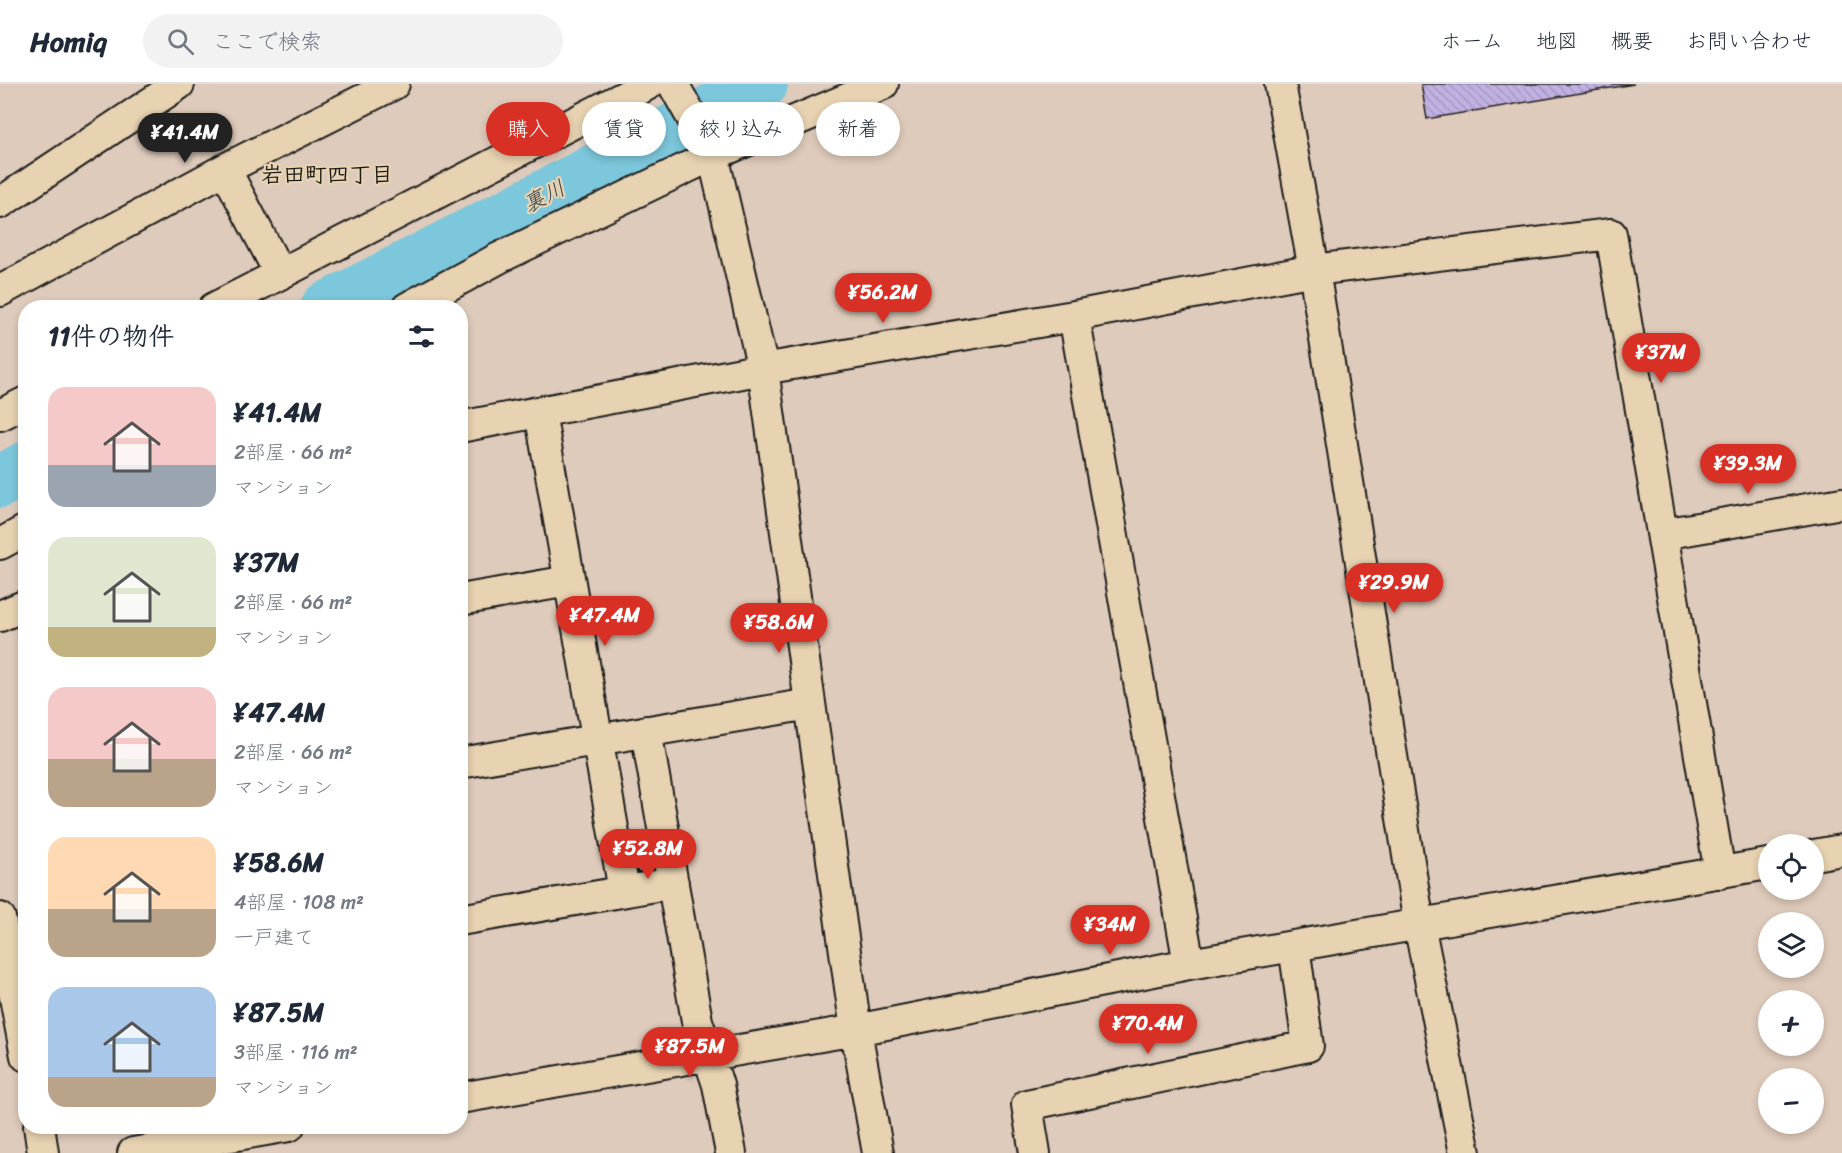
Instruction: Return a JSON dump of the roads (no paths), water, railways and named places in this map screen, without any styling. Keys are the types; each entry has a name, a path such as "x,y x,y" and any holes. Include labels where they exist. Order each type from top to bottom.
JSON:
{"street":[{"path":"0,203 179,84"},
{"path":"0,291 225,169 394,84"},
{"path":"230,300 648,84"},
{"path":"804,114 883,84"},
{"path":"1280,84 1314,270 1419,924 1466,1153"},
{"path":"422,300 699,156"},
{"path":"712,156 763,369 856,1030 878,1153"},
{"path":"225,169 280,274"},
{"path":"468,426 763,369 1074,316 1314,270 1611,234 1720,873"},
{"path":"1074,316 1189,964"},
{"path":"0,415 18,406"},
{"path":"540,412 624,891"},
{"path":"1663,534 1842,503"},
{"path":"0,544 18,534"},
{"path":"468,599 569,581"},
{"path":"0,616 18,608"},
{"path":"468,762 810,704"},
{"path":"646,731 697,1022 718,1085 731,1153"},
{"path":"1824,853 1842,850"},
{"path":"468,1097 856,1030 1189,964 1758,866"},
{"path":"468,919 673,883"},
{"path":"0,918 18,1014"},
{"path":"1035,1153 1027,1105 1308,1046 1294,946"},
{"path":"40,1134 44,1153"},
{"path":"133,1153 258,1134"}],"waterway":[{"name":"裏川","path":"342,300 762,84"},
{"name":"裏川","path":"0,482 18,472"}],"district":[{"name":"岩田町四丁目","path":"327,174"}]}
